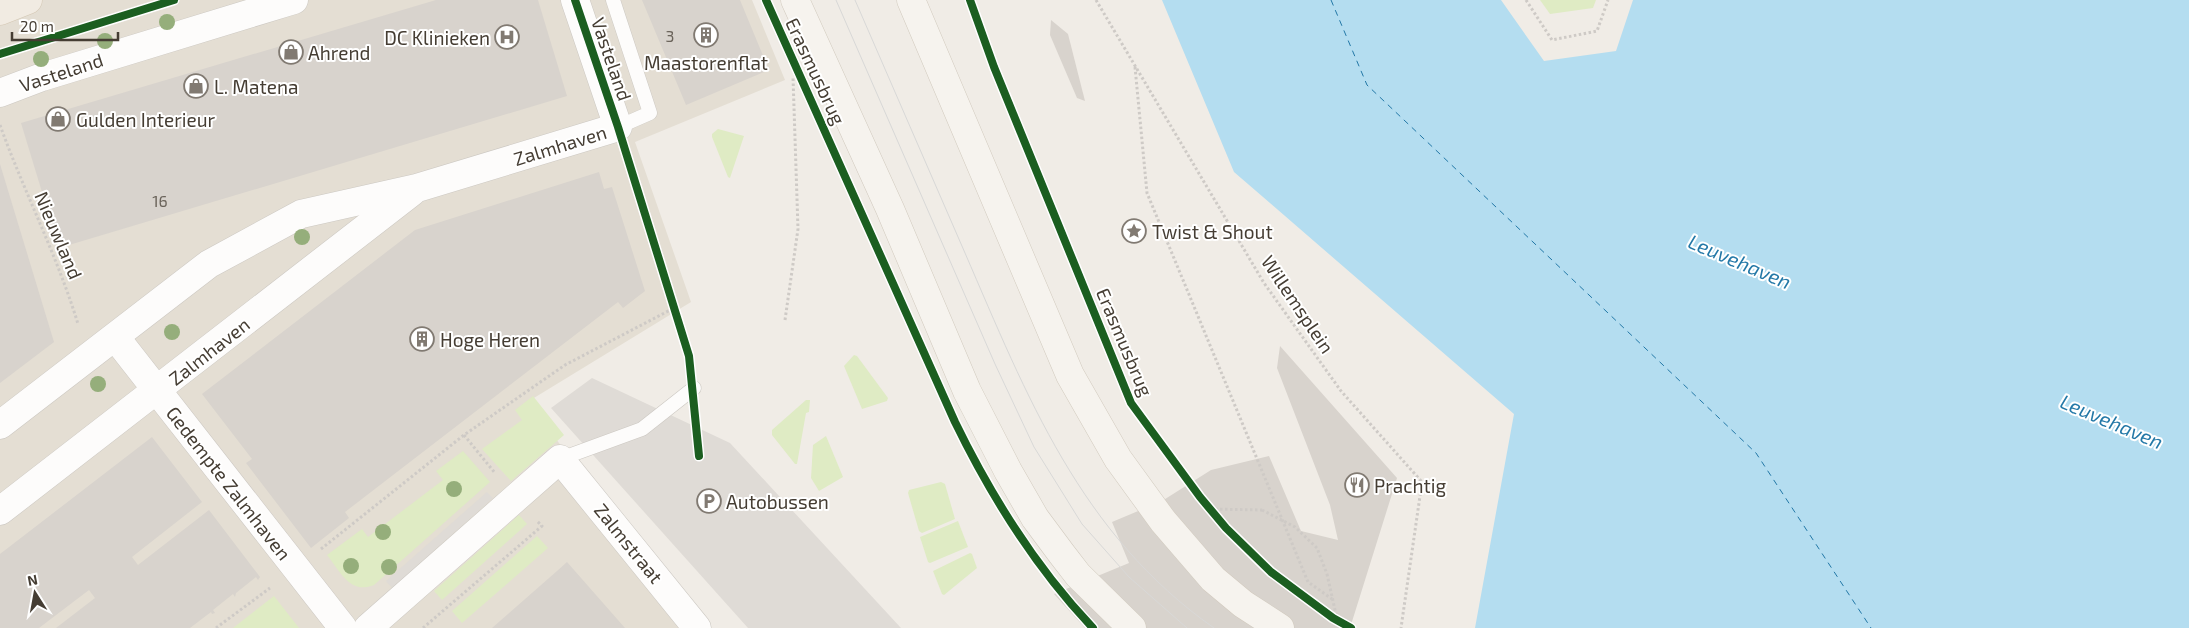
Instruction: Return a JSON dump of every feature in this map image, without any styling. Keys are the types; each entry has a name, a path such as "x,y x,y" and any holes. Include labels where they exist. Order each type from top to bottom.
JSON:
{"main road":[{"path":"0,11 28,0"},
{"name":"Erasmusbrug","path":"795,0 852,122 967,391 1022,496 1046,534 1078,575 1132,628"},
{"path":"911,0 1070,375 1118,459 1163,521 1213,579 1243,604 1280,628"}],"street":[{"name":"Vasteland","path":"0,93 42,76 294,0"},
{"name":"Vasteland","path":"575,0 618,127"},
{"name":"Zalmhaven","path":"0,425 116,338 209,264 301,214 417,188 618,127"},
{"name":"Zalmhaven","path":"0,512 417,188"},
{"name":"Gedempte Zalmhaven","path":"116,338 156,392 343,628"},
{"path":"368,628 560,459"},
{"name":"Zalmstraat","path":"560,459 697,628"}],"lane":[{"path":"613,0 650,113 618,127"},
{"path":"560,459 642,429 694,388"}],"path":[{"path":"1526,0 1552,40 1597,31 1608,0"},
{"path":"1134,64 1147,193 1308,582 1332,599"},
{"path":"216,628 296,568 464,435 565,365 676,312 671,299"},
{"path":"464,435 516,499"},
{"path":"1210,509 1262,510 1295,527 1317,548 1339,628"},
{"path":"1325,612 1350,628"}],"shaded area":[{"path":"0,0 752,0 785,80 635,142 691,302 529,401 691,628 0,628"},
{"name":"Autobussen","path":"592,378 730,443 901,628 748,628 551,408"},
{"path":"487,492 493,498 392,588 386,581"}],"green space":[{"path":"1540,0 1596,0 1593,8 1550,14"},
{"path":"718,129 744,136 730,178 712,137 712,134"},
{"path":"854,355 857,356 888,398 887,401 862,409 844,366"},
{"path":"533,396 564,435 511,481 482,449 522,420 515,410"},
{"path":"806,400 810,400 809,412 806,413 797,464 795,464 772,435 772,430"},
{"path":"826,436 843,477 819,491 811,478 813,445"},
{"path":"463,451 490,482 374,585 358,587 346,580 327,555 362,529 368,537 443,480 436,471"},
{"path":"941,482 945,484 955,519 922,533 919,531 908,493 909,490"},
{"path":"519,515 527,524 442,600 434,591"},
{"path":"958,521 968,547 930,563 928,562 920,537"},
{"path":"537,536 548,548 462,623 452,611"},
{"path":"970,553 977,568 944,595 942,594 933,571"},
{"path":"274,596 299,628 233,628"}],"water":[{"name":"Leuvehaven","path":"1162,0 1501,0 1544,61 1616,51 1633,0 2189,0 2189,628 1475,628 1514,414 1234,172"}],"building":[{"path":"436,0 538,0 567,96 59,248 21,123"},
{"name":"Maastorenflat","path":"642,0 740,0 769,70 686,105"},
{"path":"1051,20 1068,34 1085,101 1077,98 1050,35"},
{"path":"0,164 54,342 0,383"},
{"name":"Hoge Heren","path":"599,172 604,189 612,187 645,291 623,308 618,302 345,512 349,518 311,548 246,463 252,459 202,394 415,230"},
{"path":"1280,346 1397,478 1350,628 1085,628 1054,594 1129,563 1112,522 1162,501 1211,470 1269,456 1301,531 1338,540 1330,505 1277,368"},
{"path":"152,437 202,502 132,557 138,565 209,510 260,577 258,580 256,577 236,593 235,597 233,594 213,610 215,613 212,614 211,612 190,628 56,628 95,598 89,590 39,628 0,628 0,554"},
{"path":"567,562 625,628 492,628 557,571"}],"ferry route":[{"path":"1331,0 1367,85 1756,453 1871,628"}],"tram line":[{"path":"836,0 995,364 1034,447 1082,524 1129,577 1187,628"},
{"path":"855,0 1011,359 1062,459 1093,506 1127,550 1167,591 1214,628"}],"cycle path":[{"path":"0,54 174,0"},
{"path":"575,0 618,127 689,356 699,456"},
{"path":"766,0 969,450 1016,531 1052,581 1093,628"},
{"path":"970,0 994,67 1131,403 1200,497 1226,528 1271,572 1333,618 1351,628"}],"place":[{"name":"Maastorenflat","path":"706,35"},
{"name":"DC Klinieken","path":"507,37"},
{"name":"Ahrend","path":"291,52"},
{"name":"L. Matena","path":"196,86"},
{"name":"Gulden Interieur","path":"58,119"},
{"name":"Twist & Shout","path":"1134,231"},
{"name":"Hoge Heren","path":"422,339"},
{"name":"Prachtig","path":"1357,485"},
{"name":"Autobussen","path":"709,501"}]}
